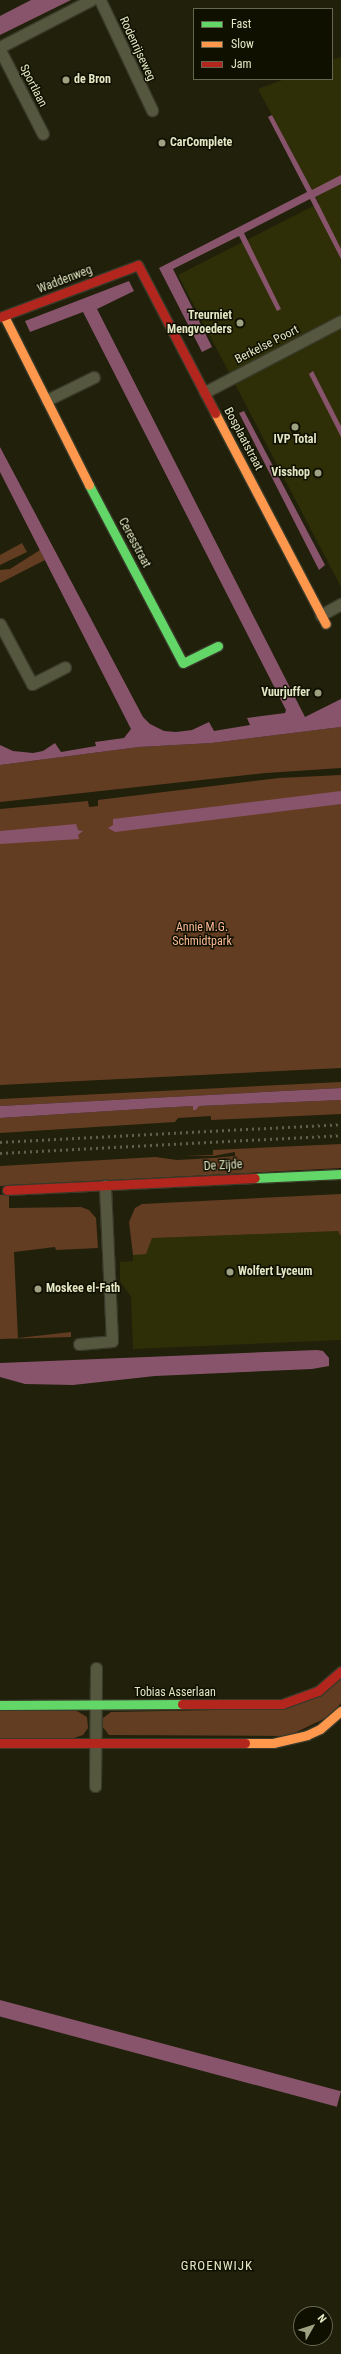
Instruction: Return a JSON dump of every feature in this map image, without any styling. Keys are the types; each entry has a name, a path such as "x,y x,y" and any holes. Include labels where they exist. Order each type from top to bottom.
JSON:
{"street":[{"path":"0,48 91,0"},
{"name":"Rodenrijseweg","path":"100,0 152,110"},
{"name":"Sportlaan","path":"0,48 43,134"},
{"name":"Waddenweg","path":"2,317 138,265"},
{"name":"Bosplaatstraat","path":"138,265 323,619"},
{"name":"Ceresstraat","path":"2,317 184,663 218,646"},
{"name":"Berkelse Poort","path":"205,392 341,321"},
{"path":"47,400 94,377"},
{"path":"323,619 341,604"},
{"path":"0,624 32,684 65,667"},
{"name":"De Zijde","path":"7,1190 341,1174"},
{"path":"79,1344 112,1341 106,1185"},
{"path":"95,1786 96,1668"},
{"name":"Tobias Asserlaan","path":"0,1705 282,1704 318,1691 341,1671"},
{"path":"0,1743 273,1743 306,1735 320,1729 341,1711"}],"shaded area":[{"path":"31,0 71,0 0,35 0,16"},
{"path":"341,57 341,587 178,275 319,203 258,89 282,80 333,80 333,60"},
{"path":"272,115 312,190 341,175 341,184 315,197 341,249 341,259 310,199 244,233 281,309 277,311 239,236 173,269 212,347 202,352 159,268 307,192 268,117"},
{"path":"129,281 134,291 97,309 305,717 341,699 341,727 212,743 139,747 0,765 0,745 13,751 33,753 43,751 55,743 61,752 96,746 95,742 124,738 131,729 0,472 0,447 143,717 150,724 164,731 176,732 192,730 209,722 214,731 250,725 247,718 285,713 286,710 83,312 30,332 25,321"},
{"path":"313,371 341,426 341,437 309,374"},
{"path":"244,411 325,565 319,570 239,413"},
{"path":"341,791 341,804 115,832 108,828 113,825 113,819"},
{"path":"76,824 78,830 83,831 78,835 79,839 0,844 0,831"},
{"path":"341,1088 341,1100 199,1106 196,1110 193,1110 193,1106 0,1118 0,1106"},
{"name":"Wolfert Lyceum","path":"341,1196 341,1340 133,1349 131,1297 120,1281 120,1262 133,1261 132,1224"},
{"path":"317,1350 323,1351 329,1358 329,1366 312,1369 155,1376 73,1385 25,1384 0,1377 0,1363"},
{"path":"0,2000 341,2091 337,2107 0,2017"}],"green space":[{"path":"22,543 27,552 0,565 0,555"},
{"path":"40,550 45,560 0,583 0,570 10,569"},
{"path":"341,727 341,768 266,773 0,802 0,765 139,747 212,743"},
{"name":"Annie M.G. Schmidtpark","path":"341,775 341,1068 0,1085 0,809 88,801 89,807 98,806 98,800 279,778"},
{"path":"341,1082 341,1088 0,1106 0,1099"},
{"path":"341,1100 341,1114 211,1120 211,1116 178,1118 175,1122 0,1133 0,1118 193,1106 193,1110 196,1110 198,1106"},
{"path":"341,1144 341,1168 0,1186 0,1166 155,1157 177,1160 213,1158 235,1156 235,1152 213,1156 183,1156 213,1155 213,1150"},
{"path":"9,1194 9,1208 81,1207 89,1210 96,1218 98,1248 56,1250 55,1247 14,1252 18,1338 71,1332 71,1337 0,1339 0,1195"},
{"path":"341,1194 341,1236 338,1231 152,1238 146,1254 133,1255 129,1222 135,1208 142,1204"},
{"path":"341,1677 341,1703 330,1716 288,1736 109,1735 102,1726 103,1718 111,1712 276,1709"},
{"path":"0,1709 77,1711 87,1717 88,1728 83,1735 74,1738 0,1740"}],"railway":[{"path":"0,1142 341,1124"},
{"path":"0,1153 341,1135"}],"traffic: fast":[{"path":"89,485 183,663 218,646"},
{"path":"255,1178 341,1174"},
{"path":"0,1705 182,1704"}],"traffic: slow":[{"path":"4,316 89,485"},
{"path":"215,413 326,624"},
{"path":"245,1743 273,1743 307,1735 320,1729 341,1711"}],"traffic: jam":[{"path":"0,317 138,265 215,413"},
{"path":"7,1190 255,1178"},
{"path":"182,1704 282,1704 318,1691 341,1671"},
{"path":"0,1743 245,1743"}],"place":[{"name":"de Bron","path":"66,80"},
{"name":"CarComplete","path":"162,143"},
{"name":"Treurniet Mengvoeders","path":"240,323"},
{"name":"IVP Total","path":"295,427"},
{"name":"Visshop","path":"318,473"},
{"name":"Vuurjuffer","path":"318,693"},
{"name":"Wolfert Lyceum","path":"230,1272"},
{"name":"Moskee el-Fath","path":"38,1289"}],"district":[{"name":"GROENWIJK","path":"217,2266"}]}
